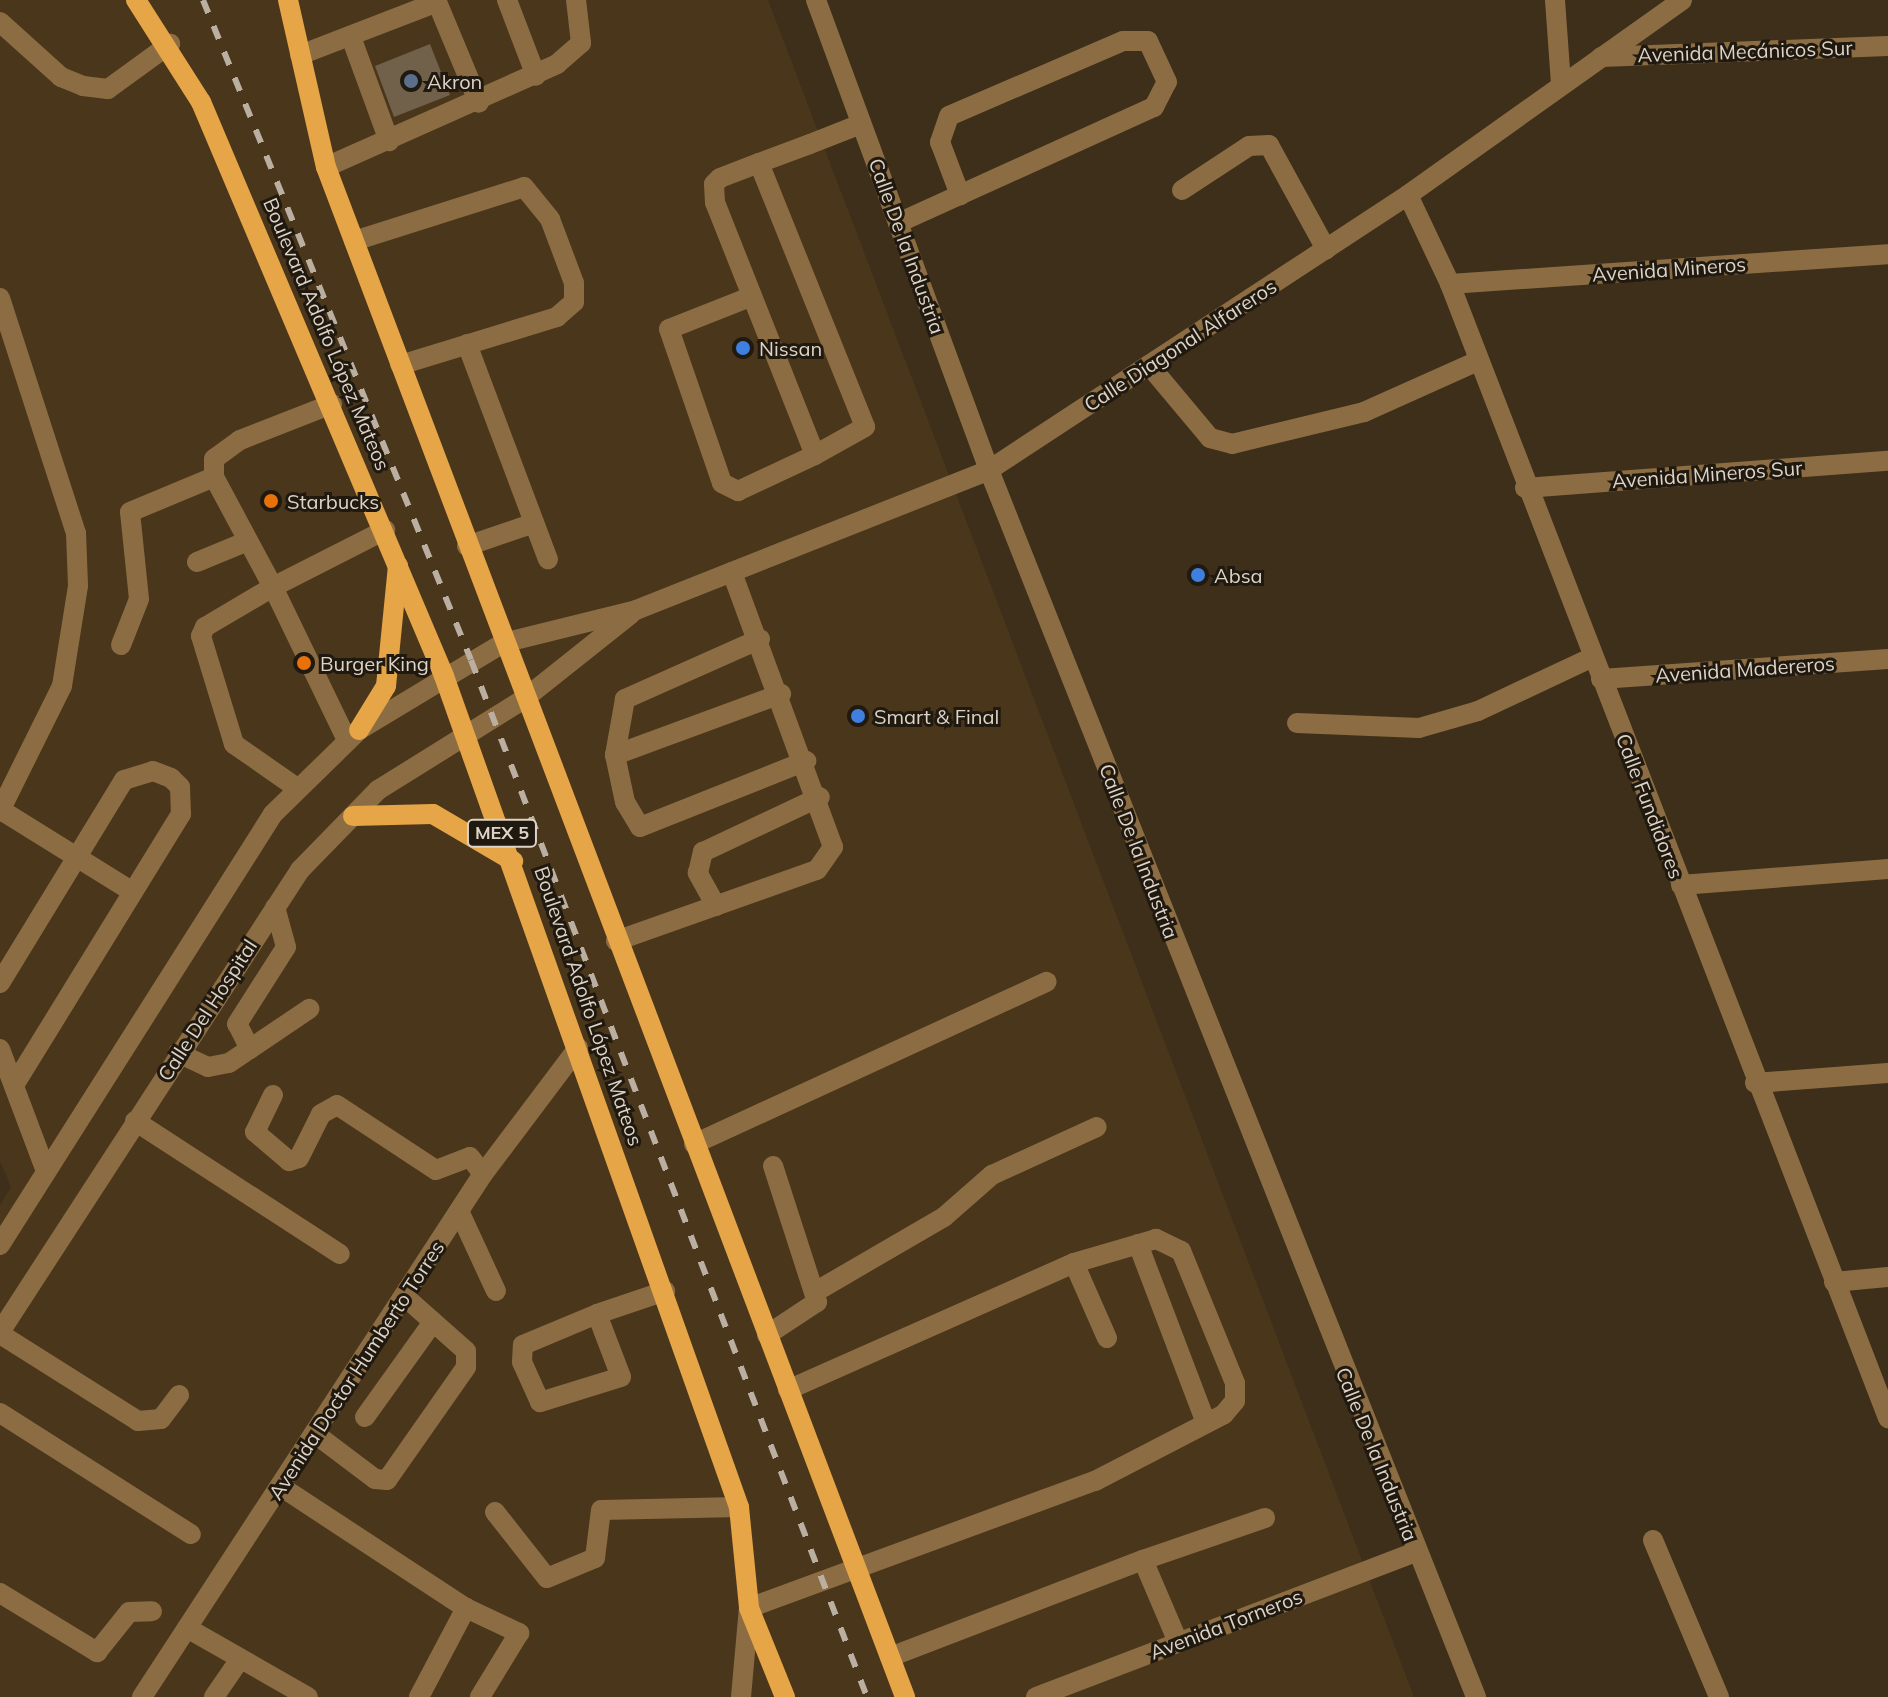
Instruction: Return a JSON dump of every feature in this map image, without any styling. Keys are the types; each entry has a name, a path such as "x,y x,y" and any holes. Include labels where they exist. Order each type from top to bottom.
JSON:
{"main road":[{"name":"Boulevard Adolfo López Mateos","path":"136,0 170,44 332,404 444,676 463,736 513,861 739,1507 749,1608 785,1697"},
{"name":"MEX 5","path":"288,0 326,167 524,699 905,1697"},
{"path":"353,735 386,686 398,562"},
{"path":"353,816 433,814 513,861"}],"street":[{"path":"507,0 536,76"},
{"path":"326,167 536,76 581,43 576,0"},
{"name":"Calle De la Industria","path":"816,0 989,470 1415,1552 1476,1697"},
{"path":"1555,0 1561,83"},
{"name":"Calle Diagonal Alfareros","path":"444,676 503,643 636,610 989,470 1408,195 1561,83 1682,0"},
{"path":"300,55 437,1 479,103"},
{"path":"0,22 61,77 83,86 108,89 170,44"},
{"path":"351,37 389,141"},
{"path":"898,223 960,195 1154,107 1167,82 1148,41 1123,41 949,116 940,142 960,195"},
{"name":"Avenida Mecánicos Sur","path":"1601,57 1888,46"},
{"path":"815,455 750,297 713,193 720,178 861,124"},
{"path":"1182,190 1249,146 1269,145 1326,249"},
{"path":"750,297 669,329 722,483 738,491 815,455 865,427 759,163"},
{"path":"354,241 511,187 532,190 554,232 574,302 557,317 400,365"},
{"name":"Calle Fundidores","path":"1408,195 1450,284 1525,488 1888,1418"},
{"name":"Avenida Mineros","path":"1450,284 1888,254"},
{"path":"0,298 72,520 78,586 62,686 0,810 131,891"},
{"path":"467,344 548,559"},
{"path":"1149,365 1210,438 1232,444 1364,412 1478,361"},
{"path":"332,404 240,440 214,459 214,477 353,735"},
{"name":"Avenida Mineros Sur","path":"1525,488 1888,461"},
{"path":"121,645 139,599 130,512 214,477"},
{"path":"467,546 534,523"},
{"path":"297,788 234,744 201,636 273,587 385,530"},
{"path":"197,562 248,541"},
{"path":"616,941 817,870 829,857 833,831 732,572"},
{"name":"Calle Diagonal Alfareros","path":"463,736 524,699 636,610"},
{"path":"760,639 625,699 617,714 615,755 625,802 640,827 806,761"},
{"path":"1297,723 1419,728 1478,711 1593,657"},
{"name":"Avenida Madereros","path":"1601,679 1888,659"},
{"path":"0,1245 44,1166 237,866 297,788 353,735 444,676"},
{"path":"615,755 781,694"},
{"name":"Calle Del Hospital","path":"0,1333 275,907 353,816 419,759 463,736"},
{"path":"0,983 124,780 153,771 171,778 180,787 181,814 14,1085"},
{"path":"716,906 698,873 703,852 820,797"},
{"path":"1681,885 1888,869"},
{"path":"250,1049 237,1024 286,947 275,907"},
{"path":"694,1144 1047,982"},
{"path":"178,1053 218,1066 250,1049 309,1009"},
{"name":"Avenida Doctor Humberto Torres","path":"142,1697 483,1174 578,1048"},
{"path":"0,1049 44,1166"},
{"path":"1755,1083 1888,1073"},
{"path":"273,1095 255,1132 289,1161 299,1158 321,1114 337,1105 436,1170 470,1157 483,1174"},
{"path":"135,1121 340,1254"},
{"path":"815,1292 944,1217 992,1175 1097,1127"},
{"path":"767,1335 814,1309 815,1292 773,1166"},
{"path":"459,1211 496,1291"},
{"path":"741,1697 749,1608 1095,1481 1206,1423 1235,1401 1231,1366 1181,1251 1166,1240 1138,1244 1074,1263 788,1390"},
{"path":"1138,1244 1206,1423"},
{"path":"1074,1263 1107,1338"},
{"path":"1834,1282 1888,1277"},
{"path":"597,1314 621,1377 540,1402 520,1354 523,1345 597,1314 665,1291"},
{"path":"314,1433 375,1479 387,1480 468,1359 404,1296"},
{"path":"365,1417 433,1322"},
{"path":"0,1333 138,1421 161,1419 179,1395"},
{"path":"0,1413 191,1534"},
{"path":"280,1486 466,1608 519,1633 480,1697"},
{"path":"495,1512 547,1578 595,1558 601,1510 739,1507"},
{"path":"890,1657 1143,1560 1265,1518"},
{"path":"1653,1540 1719,1697"},
{"name":"Avenida Torneros","path":"1050,1695 1178,1642 1415,1552"},
{"path":"1143,1560 1178,1642"},
{"path":"0,1593 97,1652 129,1612 152,1611"},
{"path":"419,1697 466,1608"},
{"path":"187,1628 240,1659 277,1690 308,1697"},
{"path":"214,1697 240,1659"}],"shaded area":[{"path":"0,0 768,0 1414,1697 0,1697 0,1205 11,1187 0,1161"}],"building":[{"name":"Akron","path":"430,44 450,95 394,117 375,66"}],"railway":[{"path":"203,0 471,660 867,1697"}],"place":[{"name":"Akron","path":"411,81"},
{"name":"Nissan","path":"743,348"},
{"name":"Starbucks","path":"271,501"},
{"name":"Absa","path":"1198,575"},
{"name":"Burger King","path":"304,663"},
{"name":"Smart & Final","path":"858,716"}]}
